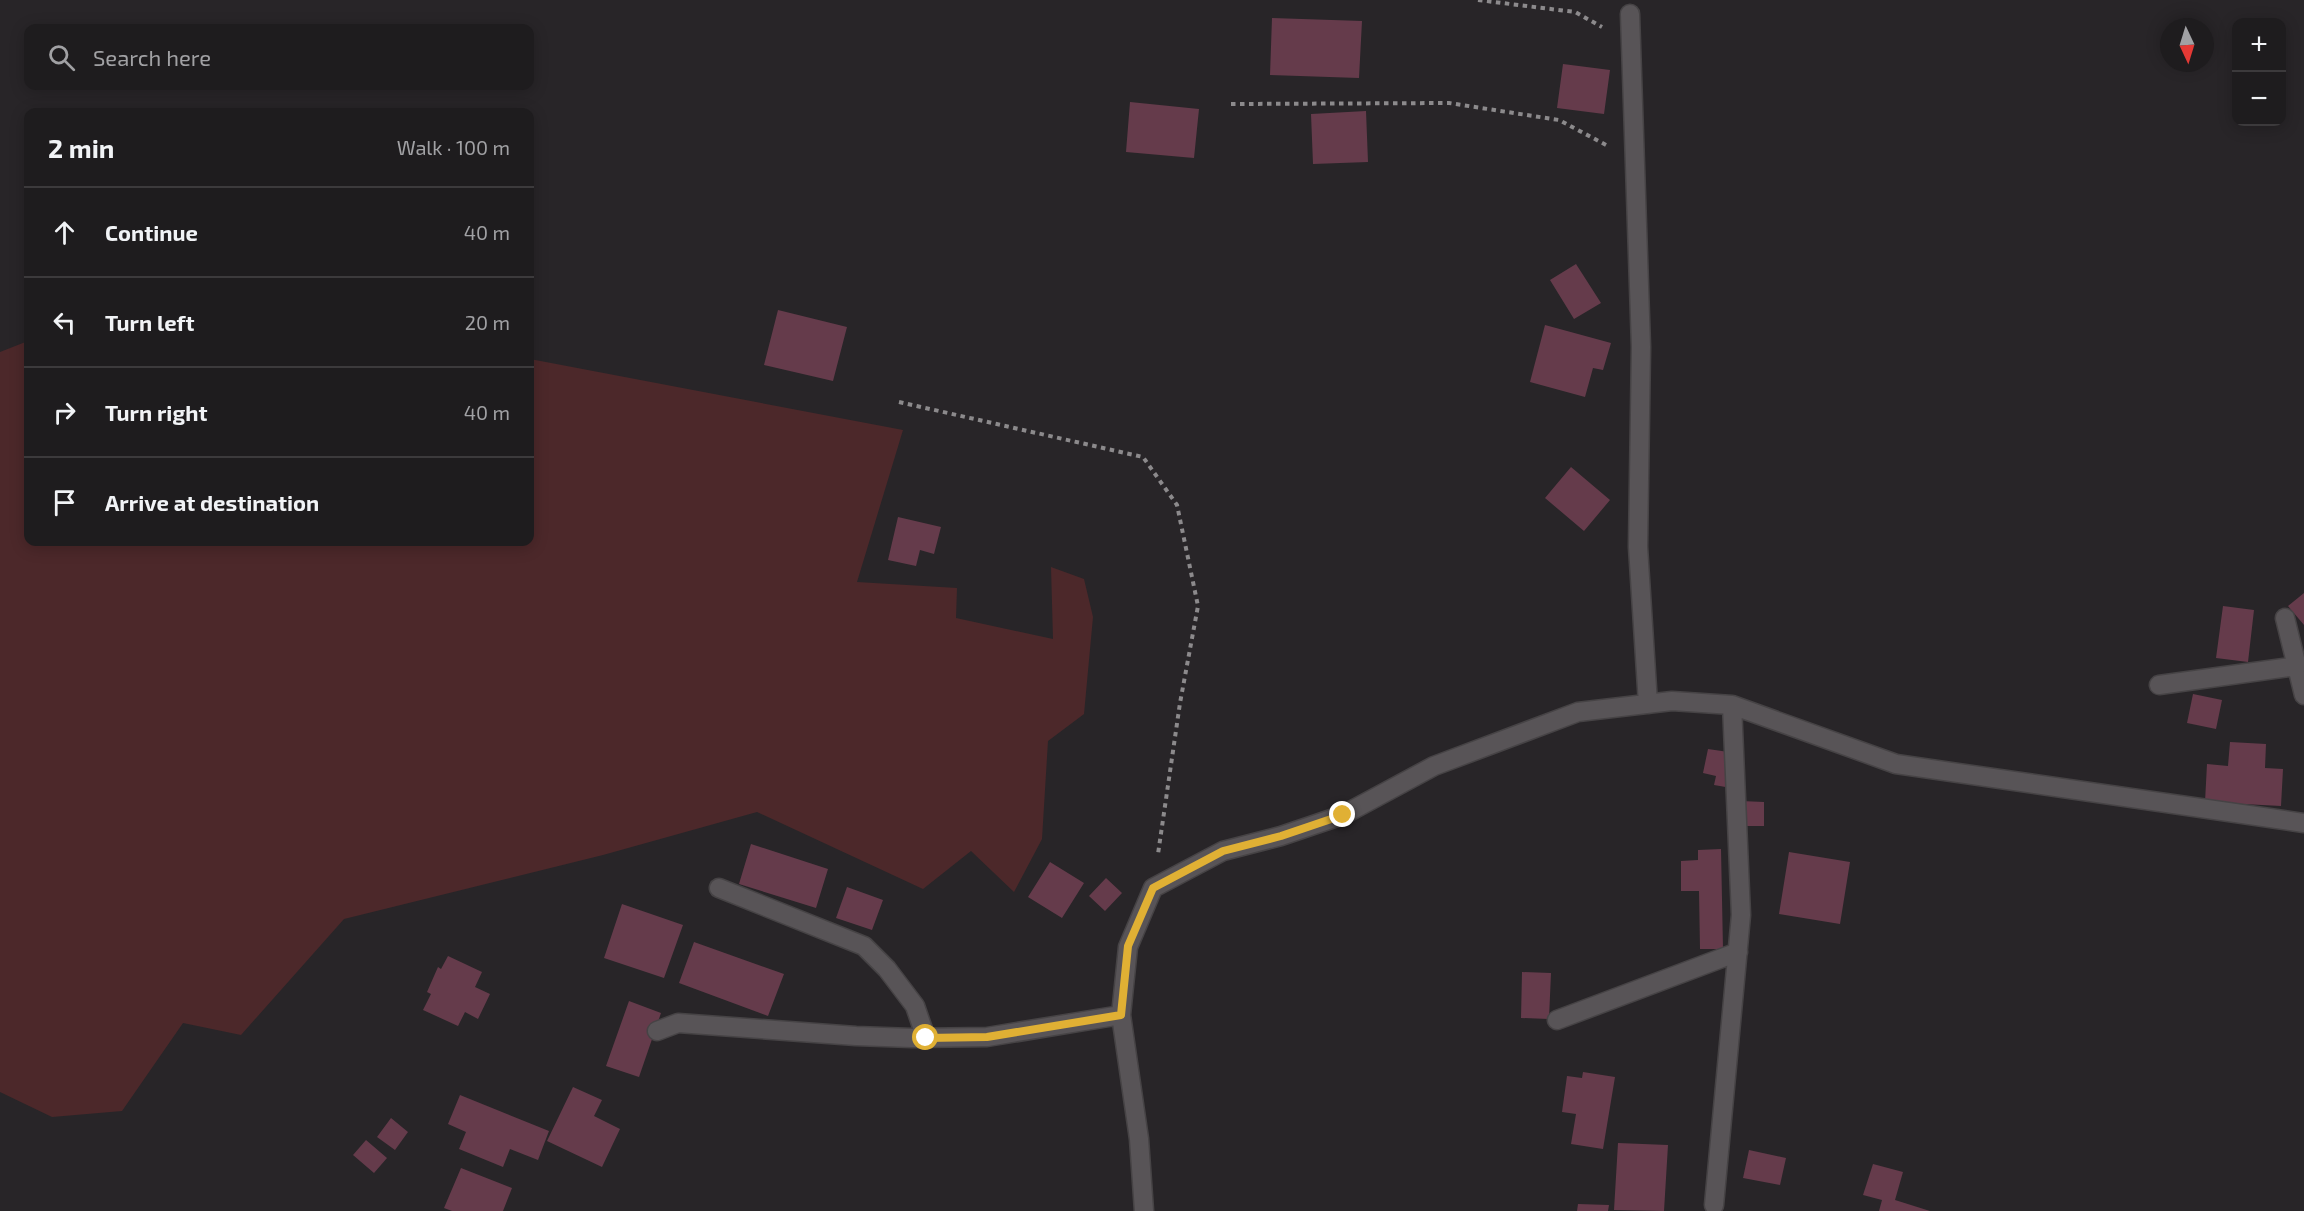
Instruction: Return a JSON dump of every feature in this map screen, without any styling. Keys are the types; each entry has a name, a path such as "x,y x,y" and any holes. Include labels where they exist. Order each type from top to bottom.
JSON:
{"street":[{"path":"1630,14 1641,346 1638,547 1648,704"},
{"path":"2284,618 2304,694"},
{"path":"2159,685 2297,666"},
{"path":"1144,1211 1139,1139 1121,1015 1128,946 1153,888 1223,851 1281,836 1343,815 1434,766 1578,712 1672,701 1732,705 1896,764 2304,823"},
{"path":"1714,1205 1741,915 1732,705"},
{"path":"719,888 864,946 887,969 915,1006 926,1038"},
{"path":"1557,1020 1738,952"},
{"path":"657,1031 678,1023 856,1036 987,1037 1121,1015"}],"path":[{"path":"1478,0 1575,12 1631,44"},
{"path":"1231,104 1449,103 1559,120 1635,160"},
{"path":"899,402 1143,457 1177,505 1198,606 1180,703 1153,888"}],"shaded area":[{"path":"24,343 24,546 534,546 534,360 903,430 857,582 957,588 956,618 1053,639 1051,567 1084,579 1093,617 1084,714 1048,741 1042,839 1014,892 971,851 923,889 757,812 603,855 344,919 241,1035 183,1023 122,1111 52,1117 0,1092 0,352"}],"building":[{"path":"1272,18 1362,21 1359,78 1270,75"},
{"path":"1563,64 1610,70 1604,114 1557,108"},
{"path":"1130,102 1199,109 1194,158 1126,152"},
{"path":"1366,111 1368,162 1313,164 1311,114"},
{"path":"1576,264 1601,303 1574,319 1550,280"},
{"path":"778,310 847,327 833,381 764,365"},
{"path":"1545,325 1611,343 1603,370 1593,368 1585,397 1530,382"},
{"path":"1571,467 1610,500 1584,531 1545,498"},
{"path":"898,517 941,527 934,554 920,550 916,566 888,560"},
{"path":"2304,593 2304,625 2288,606"},
{"path":"2223,606 2254,610 2248,662 2216,658"},
{"path":"2193,694 2222,700 2216,729 2187,723"},
{"path":"2230,742 2266,744 2265,768 2283,769 2281,806 2205,802 2207,764 2228,766"},
{"path":"1708,749 1742,754 1737,789 1714,785 1716,776 1703,773"},
{"path":"1741,801 1764,802 1764,826 1740,826"},
{"path":"751,844 828,869 816,908 739,884"},
{"path":"1721,849 1723,949 1700,949 1699,891 1681,891 1681,861 1698,860 1698,850"},
{"path":"1789,852 1850,862 1840,924 1779,914"},
{"path":"1050,862 1084,883 1062,918 1028,897"},
{"path":"1106,878 1122,893 1105,911 1089,896"},
{"path":"847,887 883,900 872,930 836,918"},
{"path":"622,904 683,925 664,978 604,958"},
{"path":"694,942 784,974 768,1016 679,983"},
{"path":"448,956 482,972 475,987 490,994 478,1019 465,1012 458,1026 423,1010 431,994 427,992 438,967 441,969"},
{"path":"1522,972 1551,973 1549,1019 1521,1018"},
{"path":"629,1001 661,1013 639,1077 606,1066"},
{"path":"1583,1072 1615,1077 1603,1149 1571,1144 1576,1114 1562,1112 1567,1076 1582,1078"},
{"path":"573,1087 602,1100 594,1116 620,1129 602,1167 547,1141"},
{"path":"460,1095 549,1131 538,1160 510,1149 503,1167 459,1149 466,1132 448,1124"},
{"path":"391,1118 408,1132 395,1150 377,1137"},
{"path":"366,1140 387,1158 374,1173 353,1155"},
{"path":"1618,1143 1668,1145 1664,1211 1614,1210"},
{"path":"1749,1150 1786,1158 1780,1185 1743,1178"},
{"path":"1873,1164 1903,1172 1895,1200 1930,1211 1879,1211 1882,1200 1863,1195"},
{"path":"461,1168 512,1188 503,1211 452,1211 444,1208"},
{"path":"1578,1204 1609,1205 1608,1211 1577,1211"}],"route":[{"path":"926,1038 987,1037 1121,1015 1128,946 1153,888 1223,851 1281,836 1343,815"}]}
